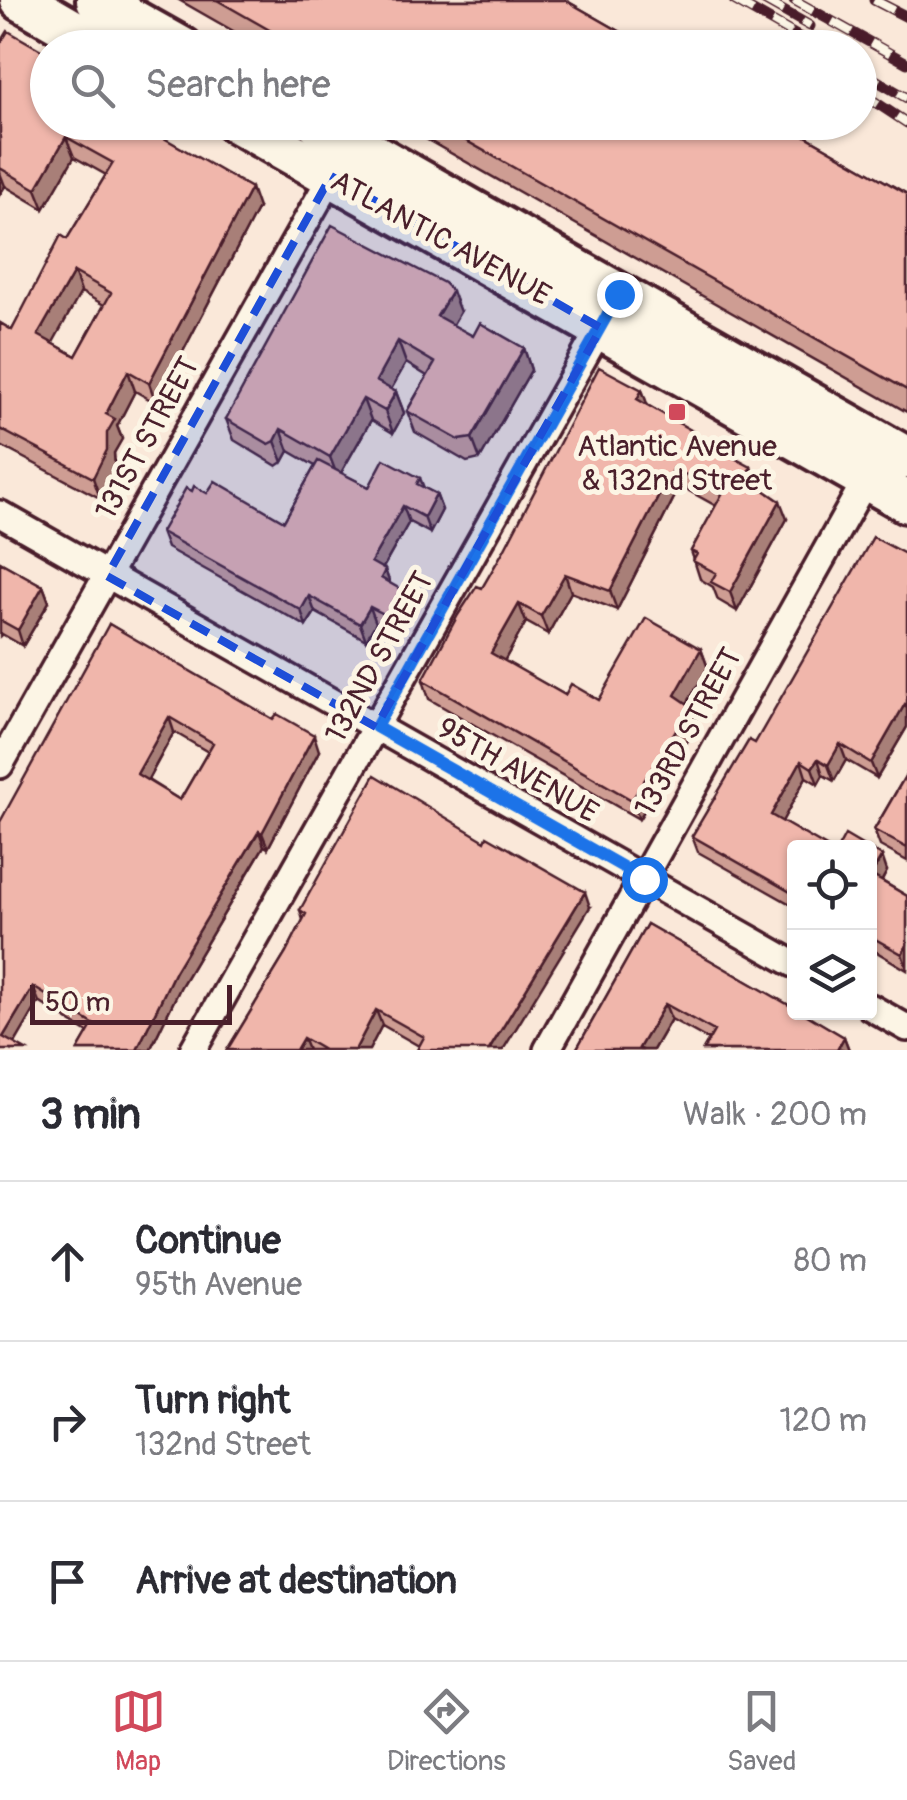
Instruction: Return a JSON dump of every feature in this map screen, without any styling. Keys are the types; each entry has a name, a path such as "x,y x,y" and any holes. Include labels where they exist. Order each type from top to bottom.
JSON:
{"main road":[{"path":"20,0 72,30"},
{"path":"97,0 150,30"},
{"name":"ATLANTIC AVENUE","path":"268,140 331,176 610,311 886,461 907,502"},
{"name":"ATLANTIC AVENUE","path":"346,140 610,311"}],"street":[{"path":"0,12 7,0"},
{"name":"131ST STREET","path":"0,766 331,176 333,140"},
{"name":"132ND STREET","path":"193,1050 610,311"},
{"name":"133RD STREET","path":"547,1050 886,461"},
{"name":"95TH AVENUE","path":"0,514 787,960"},
{"path":"877,1011 907,1028"},
{"path":"902,1050 907,1042"}],"highlighted area":[{"path":"331,176 601,328 376,727 107,576"}],"building":[{"path":"217,0 565,0 618,30 270,30"},
{"path":"8,31 30,44 30,140 64,140 36,189 0,168 0,44"},
{"path":"71,140 167,140 251,188 149,383 128,371 106,414 115,419 107,433 107,450 93,478 0,429 0,323 12,330 61,235 67,239 113,163","holes":["74,272 111,293 76,356 38,335"]},
{"path":"465,140 812,140 907,194 907,390"},
{"path":"332,225 444,283 452,291 437,316 473,336 480,323 524,348 472,438 459,440 407,411 435,363 398,341 376,381 396,392 385,411 363,399 330,457 281,429 269,444 226,419"},
{"path":"599,367 642,390 637,399 751,467 745,477 780,501 730,592 711,582 716,573 693,561 697,554 691,551 722,494 673,468 610,591 565,574 541,616 519,604 491,653 565,695 571,684 599,700 646,618 701,649 675,695 691,706 632,800 423,680 458,615 477,586 482,588 504,550"},
{"path":"384,459 420,478 417,484 436,494 424,517 403,506 371,562 385,570 381,578 402,590 388,616 370,607 360,624 309,596 301,610 161,532 186,488 192,491 194,486 207,493 215,481 284,521 318,461 369,487"},
{"path":"873,537 907,555 907,705 871,763 840,744 828,765 818,759 812,768 801,761 771,815 814,840 787,840 787,890 692,836 749,740 755,743"},
{"path":"0,562 43,586 18,630 0,620"},
{"path":"109,624 273,719 277,714 314,735 262,833 259,831 175,971 137,1050 78,1050 93,1024 33,987 3,1037 26,1050 0,1050 0,822","holes":["169,717 213,743 180,800 137,774"]},
{"path":"907,773 907,848 874,830"},
{"path":"375,775 485,841 487,836 585,892 489,1050 417,1050 424,1037 376,1010 355,1050 324,1050 303,1038 296,1050 227,1050 286,953 306,914 300,910"},
{"path":"877,878 907,896 907,945 902,954 877,940"},
{"path":"647,924 787,1004 787,1020 815,1020 844,1037 837,1050 703,1050 714,1031 665,1004 639,1048 643,1050 576,1050"}],"railway":[{"path":"734,0 786,30"},
{"path":"764,0 810,26"},
{"path":"794,0 848,30"},
{"path":"874,0 907,17"},
{"path":"877,46 907,63"},
{"path":"877,81 907,98"},
{"path":"877,103 907,123"}],"place":[{"name":"Atlantic Avenue & 132nd Street","path":"677,412"}],"route":[{"path":"619,294 376,727 644,879"}]}
